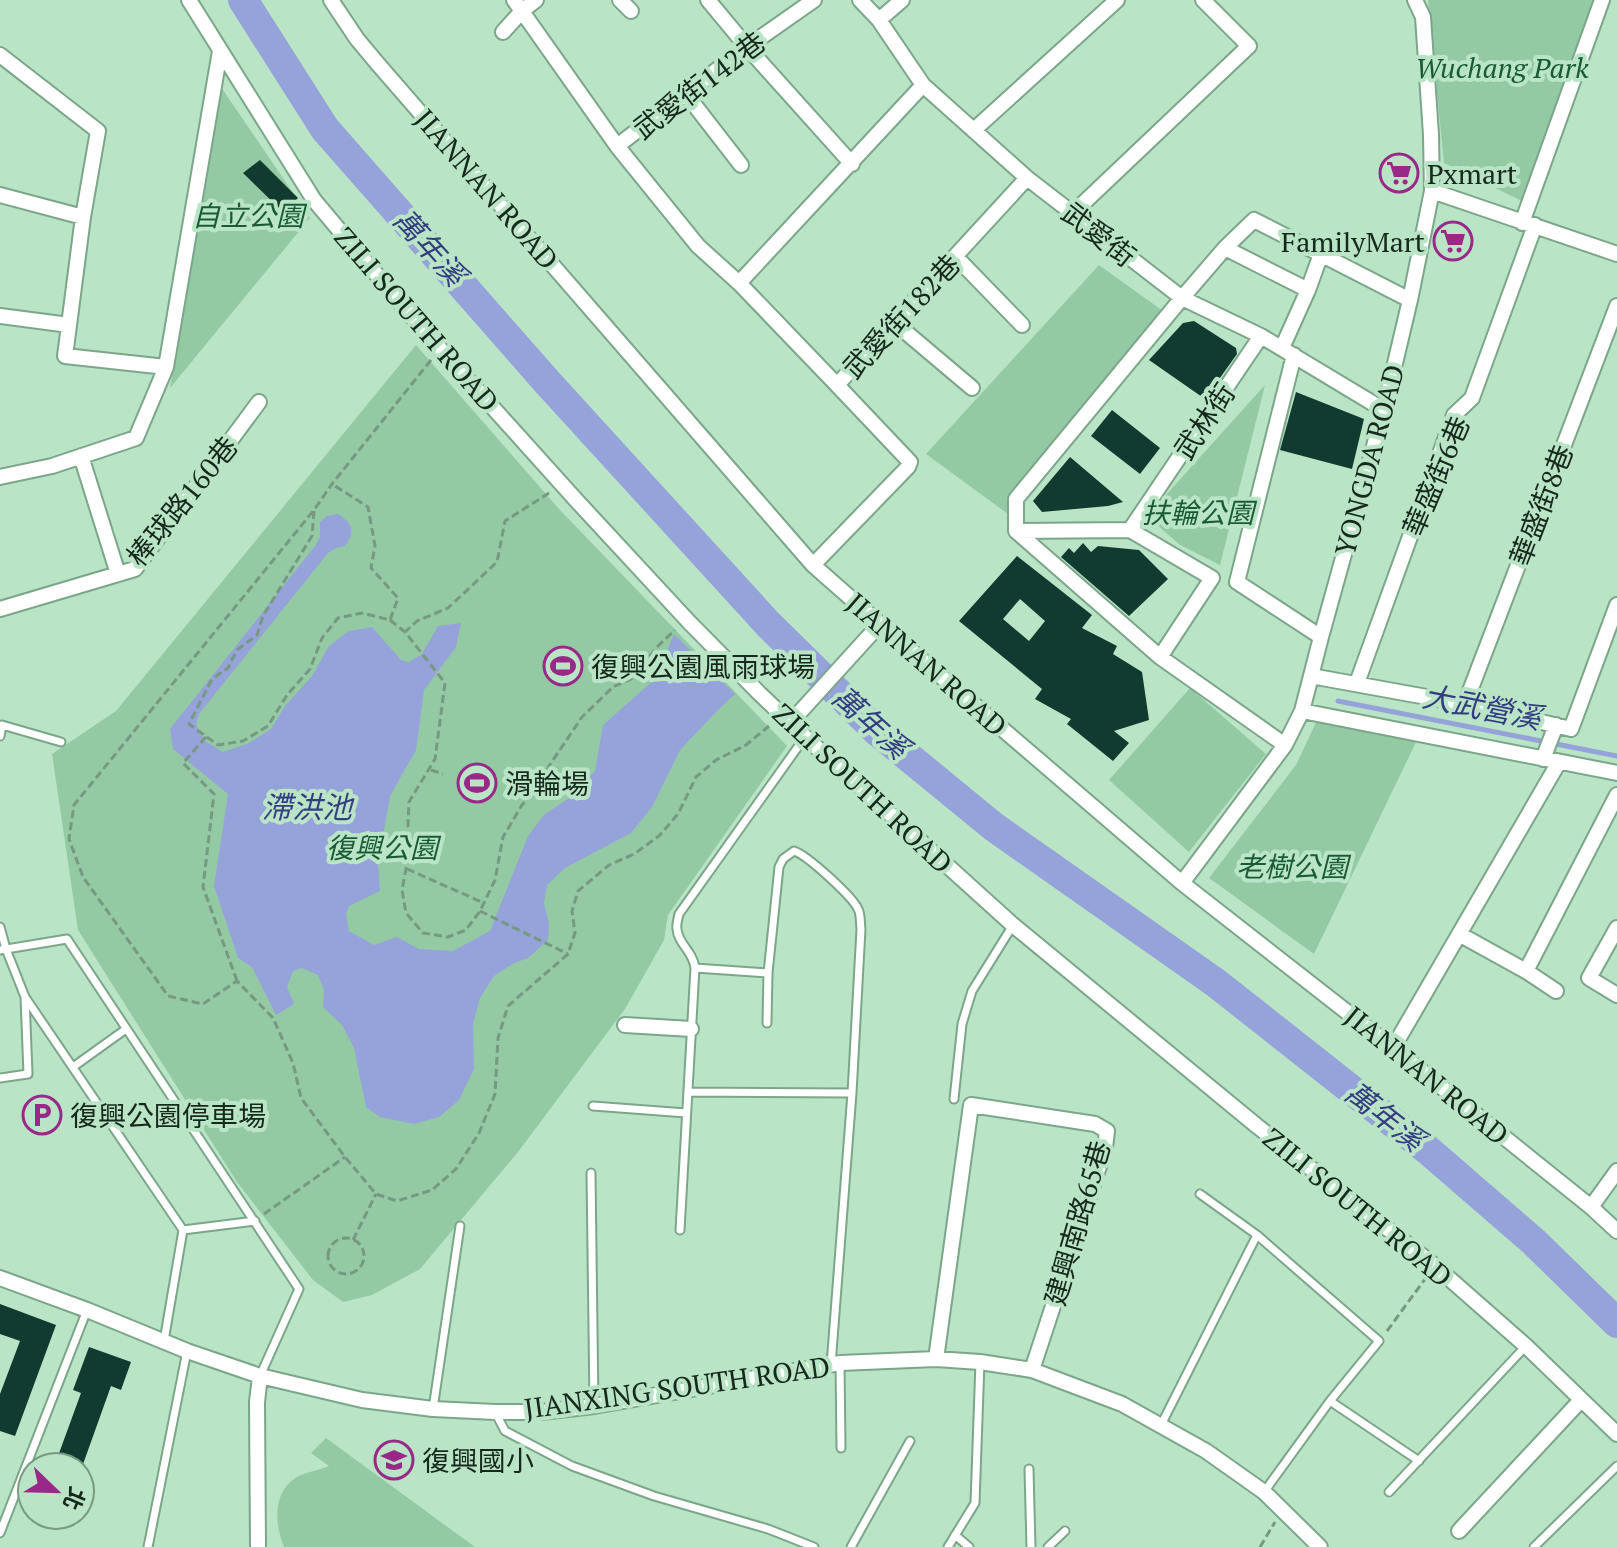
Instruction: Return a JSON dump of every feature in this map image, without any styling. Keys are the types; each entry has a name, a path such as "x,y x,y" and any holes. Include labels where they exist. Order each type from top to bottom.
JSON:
{"street":[{"name":"ZILI SOUTH ROAD","path":"189,0 314,200 434,342 684,624 1013,925 1257,1126 1435,1266 1526,1346 1617,1434"},
{"name":"JIANNAN ROAD","path":"331,0 377,63 813,565 1182,883 1393,1048 1617,1231"},
{"path":"503,32 518,5 536,0"},
{"path":"708,0 852,164"},
{"name":"武愛街142巷","path":"739,283 698,246 617,146 814,0"},
{"name":"武愛街","path":"860,0 879,20 923,85 1027,178 1182,298 1261,336 1384,410"},
{"path":"879,20 902,0"},
{"path":"975,129 1117,0"},
{"path":"1073,213 1249,46 1203,0"},
{"name":"YONGDA ROAD","path":"1182,883 1285,745 1302,711 1384,410 1432,191 1423,17 1415,0"},
{"name":"華盛街6巷","path":"1357,683 1454,415 1472,398 1602,0"},
{"path":"518,5 617,146"},
{"path":"0,477 52,466 136,438 166,367 220,51"},
{"path":"0,55 98,131 65,356 166,367"},
{"path":"739,283 923,85"},
{"path":"686,94 741,165"},
{"name":"武愛街182巷","path":"739,283 837,385 1027,178"},
{"path":"1432,191 1617,254"},
{"path":"0,195 83,217"},
{"path":"1285,745 1160,657 1016,531 1016,499 1182,298 1254,220 1410,300"},
{"path":"1225,248 1308,290"},
{"path":"1237,582 1288,352 1321,254"},
{"path":"956,257 1022,325"},
{"name":"華盛街8巷","path":"1465,704 1617,306"},
{"path":"0,316 69,325"},
{"path":"895,323 972,388"},
{"name":"武林街","path":"1130,530 1261,336"},
{"path":"813,565 910,462 837,385"},
{"name":"棒球路160巷","path":"0,609 135,569 259,402"},
{"path":"81,456 118,574"},
{"path":"1016,531 1130,530 1212,578 1237,582 1321,637"},
{"path":"1160,657 1212,578"},
{"path":"1393,1048 1559,762 1553,740 1617,605"},
{"path":"790,723 879,625"},
{"path":"1311,676 1465,704 1553,740"},
{"path":"1302,711 1553,740"},
{"path":"1559,762 1617,773"},
{"path":"1526,971 1617,795"},
{"path":"1617,928 1589,978 1617,995"},
{"path":"1459,934 1556,991"},
{"path":"625,1025 691,1029"},
{"name":"建興南路65巷","path":"936,1359 971,1105 1095,1124 1107,1131 1105,1148 1032,1370"},
{"path":"1591,1207 1617,1171"},
{"name":"JIANXING SOUTH ROAD","path":"0,1278 260,1376 362,1400 433,1409 542,1412 594,1406 836,1364 936,1359 1032,1370 1122,1404 1206,1451 1264,1492 1320,1547"},
{"path":"258,1547 257,1402 260,1376"},
{"path":"1459,1531 1581,1400"}],"lane":[{"path":"0,736 2,725 61,742"},
{"path":"680,1230 695,968 693,956 683,945 677,929 679,914 805,737"},
{"path":"767,1023 768,973 779,867 783,859 794,851 802,854 850,897 859,911 861,929 836,1364 841,1448"},
{"path":"954,1099 962,1024 972,991 1013,925"},
{"path":"0,927 3,949 25,997 183,1230 164,1341"},
{"path":"3,949 67,939 299,1289 260,1376"},
{"path":"695,968 768,973"},
{"path":"0,1078 28,1074 25,997"},
{"path":"73,1067 126,1029"},
{"path":"688,1092 852,1093"},
{"path":"593,1106 686,1113"},
{"path":"591,1173 594,1406"},
{"path":"1200,1194 1257,1235 1379,1341 1330,1401 1264,1492"},
{"path":"183,1230 255,1221"},
{"path":"433,1409 460,1226"},
{"path":"1161,1425 1257,1235"},
{"path":"0,1533 87,1310"},
{"path":"1389,1492 1526,1346"},
{"path":"148,1547 187,1351"},
{"path":"948,1547 975,1503 980,1362"},
{"path":"1330,1401 1419,1461"},
{"path":"495,1412 505,1431 572,1466 654,1496 768,1529 814,1547"},
{"path":"851,1547 910,1441"},
{"path":"1534,1547 1617,1466"},
{"path":"1029,1469 1031,1547"},
{"path":"1048,1547 1065,1531"},
{"path":"955,1535 969,1547"}],"path":[{"path":"237,981 203,1004 168,996 83,877 69,839 74,805 434,357"},
{"path":"332,484 368,507 375,546 371,568 398,598 390,620"},
{"path":"405,632 417,621 448,608 497,562 505,521 555,488"},
{"path":"314,510 312,536 263,616 257,635 237,650 228,668 212,679 189,724 218,745 243,741 268,726 287,695 310,669 322,638 338,618 362,613 390,620 405,632 445,683 435,759 409,802 402,890 406,913 423,933 448,937 466,930 480,911 495,880 503,837 522,805 540,786 549,766 582,717 613,687 633,678 658,646 684,624"},
{"path":"206,737 183,763 214,794 203,887 237,981 273,1018 293,1063 301,1098 376,1194 397,1201 432,1190 456,1169 479,1133 495,1094 498,1038 508,1006 568,954 575,933 572,911 578,891 609,865 634,854 659,836 678,814 696,777 716,760 746,745 774,723"},
{"path":"429,770 443,774"},
{"path":"406,869 484,903"},
{"path":"480,911 568,954"},
{"path":"255,1221 345,1157"},
{"path":"353,1240 376,1194"},
{"path":"341,1239 353,1240 362,1247 362,1264 349,1274 338,1272 328,1258 332,1246 341,1239"},
{"path":"1379,1341 1435,1266"},
{"path":"1260,1547 1283,1508"}],"green space":[{"name":"Wuchang Park","path":"1428,0 1595,0 1524,202 1444,163"},
{"name":"自立公園","path":"221,87 310,218 170,388"},
{"path":"1099,265 1170,316 1008,514 926,454"},
{"name":"復興公園","path":"416,345 559,509 787,746 668,915 664,940 625,1009 518,1152 420,1269 372,1295 343,1302 313,1280 237,1182 78,930 52,754 116,711"},
{"name":"扶輪公園","path":"1265,385 1220,565 1180,545 1147,516"},
{"path":"1190,688 1266,754 1189,852 1109,780"},
{"name":"老樹公園","path":"1321,712 1418,738 1314,954 1209,878 1296,765"},
{"path":"326,1438 475,1547 284,1547 277,1518 283,1490 297,1477 329,1466 311,1453"}],"water":[{"name":"滯洪池","path":"338,514 351,528 351,536 345,546 328,553 199,714 196,725 205,741 223,752 247,744 271,729 285,706 312,676 329,646 349,631 372,627 401,660 409,662 422,654 438,626 461,623 456,647 424,690 416,750 390,796 378,865 380,891 349,906 346,914 349,931 374,945 397,937 419,949 453,951 490,931 528,836 544,815 572,796 595,771 603,725 656,678 674,634 735,694 680,750 652,807 631,833 565,868 547,885 544,903 549,923 548,940 528,958 494,976 480,998 473,1024 474,1069 459,1100 439,1117 414,1124 380,1117 366,1107 354,1048 342,1025 323,1007 324,990 318,975 302,968 293,971 287,987 294,1004 276,1015 252,967 238,958 214,886 228,794 173,749 170,729 315,546 320,537 320,522 327,516"}],"building":[{"path":"260,160 298,198 283,212 243,173"},
{"path":"1194,321 1236,348 1237,354 1205,399 1149,360 1183,323"},
{"path":"1296,392 1364,419 1352,469 1280,450"},
{"path":"1112,410 1160,448 1140,474 1091,436"},
{"path":"1070,457 1123,502 1042,512 1033,501"},
{"path":"1083,543 1091,552 1098,546 1139,550 1168,579 1129,616 1061,557 1069,548 1074,553"},
{"path":"1017,556 1092,615 1082,628 1117,646 1113,654 1142,672 1149,720 1114,731 1129,743 1113,761 1067,724 1071,719 1035,699 1042,689 959,621","holes":["1020,599 1045,621 1029,641 1003,619"]},
{"path":"0,1304 56,1325 15,1436 0,1431 0,1394 20,1341 0,1334"},
{"path":"89,1347 131,1362 121,1390 111,1386 88,1451 60,1451 81,1393 73,1390"}],"waterway":[{"name":"萬年溪","path":"243,0 325,129 548,383 768,624 878,732 994,827 1216,983 1429,1151 1534,1242 1617,1323"},
{"name":"大武營溪","path":"1338,701 1617,756"}],"place":[{"name":"Pxmart","path":"1399,173"},
{"name":"FamilyMart","path":"1453,241"},
{"name":"復興公園風雨球場","path":"563,666"},
{"name":"滑輪場","path":"477,783"},
{"name":"復興公園停車場","path":"42,1115"},
{"name":"復興國小","path":"394,1460"}]}
